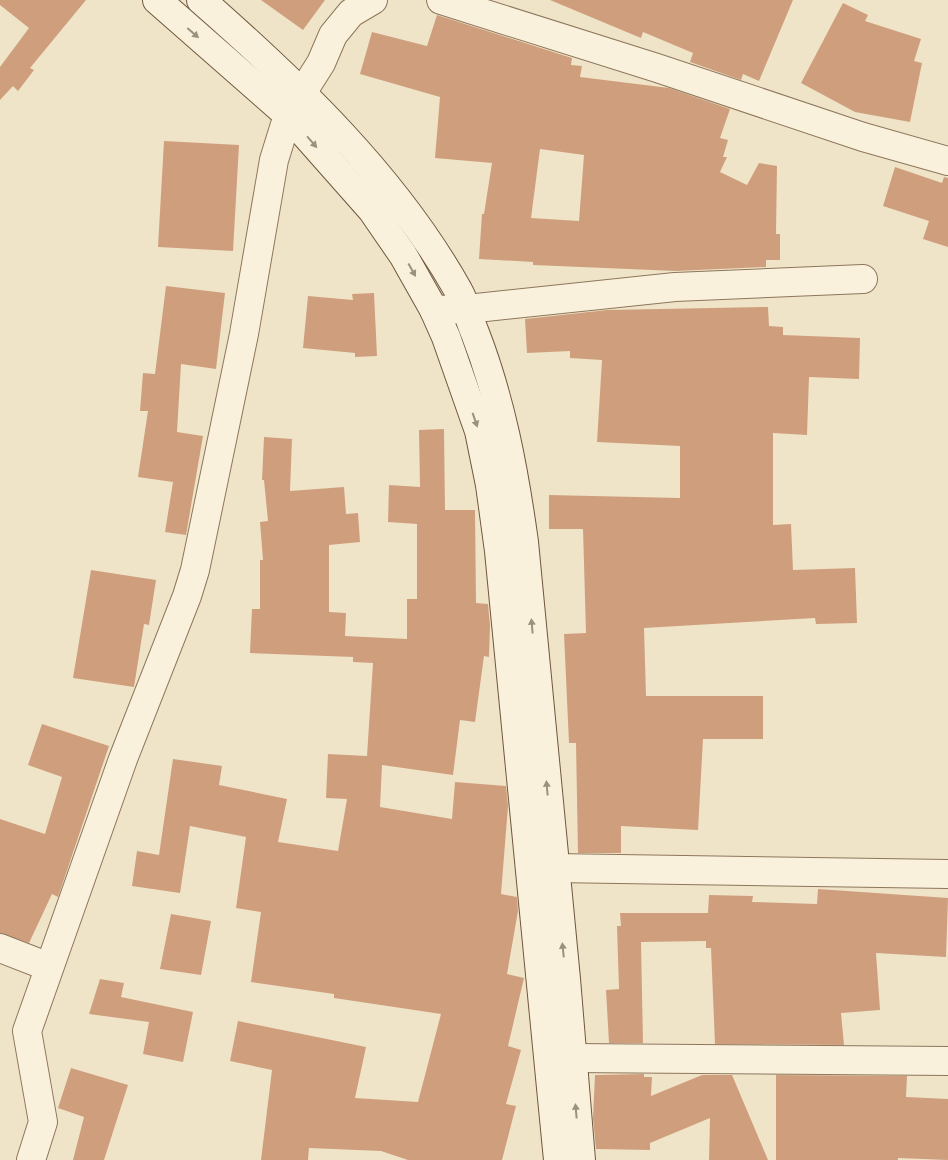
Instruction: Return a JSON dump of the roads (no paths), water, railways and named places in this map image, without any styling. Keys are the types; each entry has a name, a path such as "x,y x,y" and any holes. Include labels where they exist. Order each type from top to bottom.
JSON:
{"street":[{"path":"156,0 294,104 373,169 420,231 459,291 467,309 504,422 515,476 524,542 581,1160"},
{"path":"202,0 294,104 403,255 434,310 446,337 479,431 492,494 499,551 558,1160"},
{"path":"31,1160 43,1122 27,1031 123,759 187,596 195,570 244,334 274,160 294,104 334,35 351,14 373,0"},
{"path":"442,0 648,65 863,138 948,161"},
{"path":"434,310 467,309 676,287 863,279"},
{"path":"554,868 948,874"},
{"path":"0,948 49,967"},
{"path":"572,1058 948,1062"}]}
